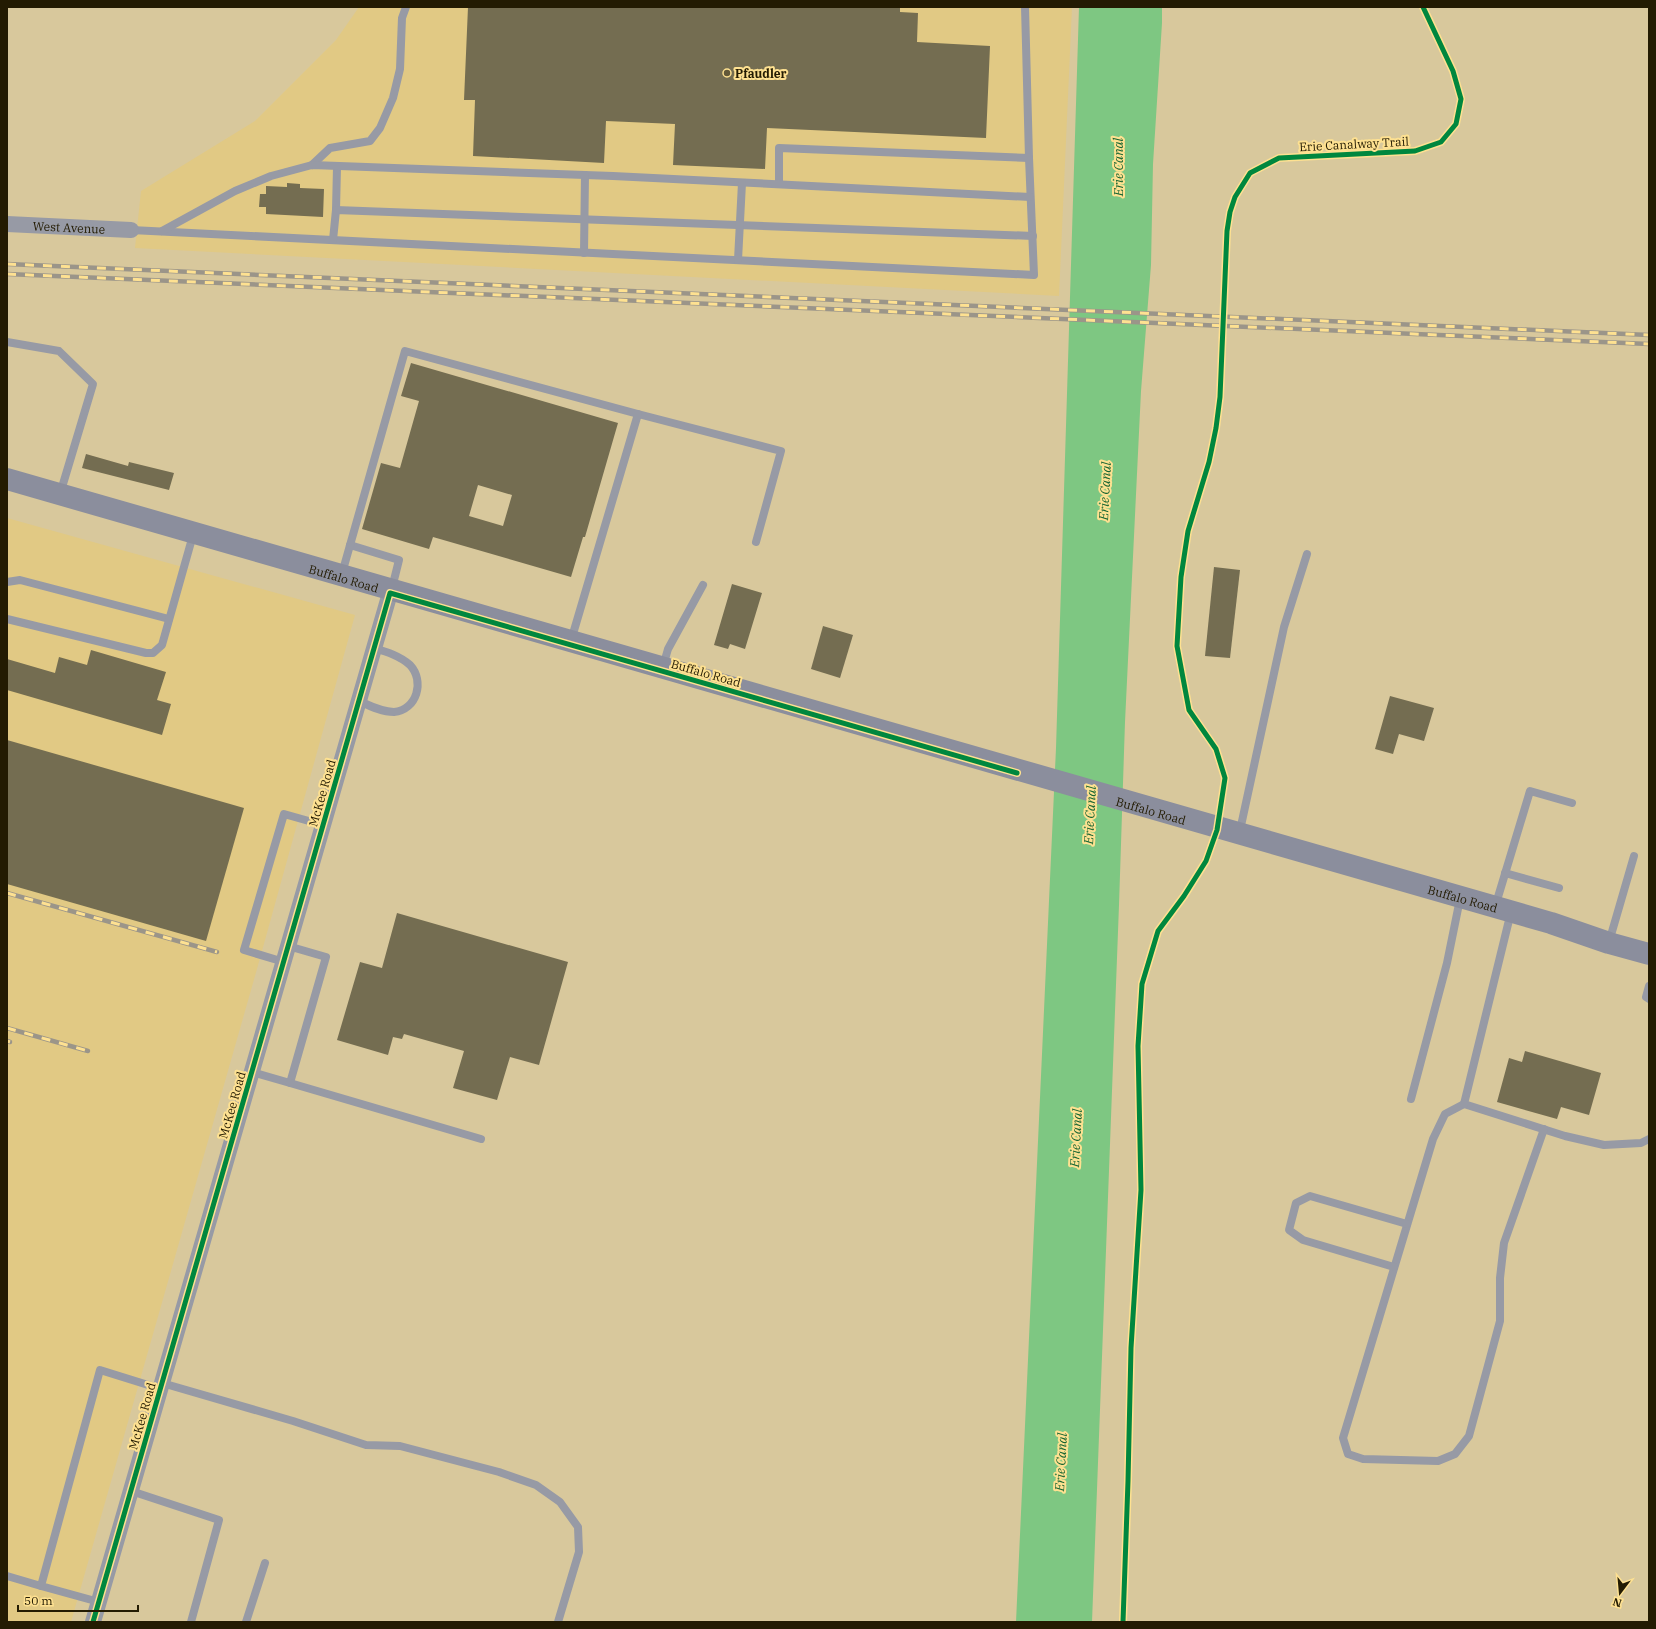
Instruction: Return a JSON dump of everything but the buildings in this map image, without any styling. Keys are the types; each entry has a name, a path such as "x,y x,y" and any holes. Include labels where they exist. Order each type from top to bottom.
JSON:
{"main road":[{"name":"Buffalo Road","path":"7,479 390,593 1153,812 1552,923 1609,943 1649,954"}],"street":[{"name":"West Avenue","path":"7,224 131,230"},
{"name":"McKee Road","path":"93,1622 390,593"}],"lane":[{"path":"312,166 330,148 370,140 380,128 394,98 400,69 402,18 406,7"},
{"path":"131,230 1034,275 1030,197 1025,7"},
{"path":"779,184 779,148 1029,158"},
{"path":"161,231 235,191 271,176 312,166 585,175 1030,197"},
{"path":"333,240 336,210 337,167"},
{"path":"584,253 585,175"},
{"path":"738,260 742,183"},
{"path":"336,210 1033,236"},
{"path":"7,342 58,351 93,384 60,495"},
{"path":"341,578 405,351 781,451 756,542"},
{"path":"570,644 638,414"},
{"path":"7,619 146,653 153,653 162,645 193,534"},
{"path":"350,545 399,560 390,593"},
{"path":"1239,836 1284,627 1307,554"},
{"path":"7,582 20,580 169,618"},
{"path":"662,671 668,649 703,585"},
{"path":"359,701 378,709 393,712 404,709 415,699 418,689 417,677 410,665 396,656 374,648"},
{"path":"1464,1104 1503,910 1505,873 1530,791 1572,803"},
{"path":"284,962 244,950 246,943 284,814 324,824"},
{"path":"1609,943 1634,856"},
{"path":"1505,873 1559,888"},
{"path":"1411,1100 1447,963 1461,898"},
{"path":"288,946 326,957 290,1083"},
{"path":"1649,986 1646,997 1649,999"},
{"path":"252,1072 481,1139"},
{"path":"1544,1129 1504,1242 1500,1278 1500,1321 1469,1436 1455,1454 1438,1461 1363,1459 1348,1454 1343,1438 1433,1138 1445,1114 1464,1104 1544,1129 1604,1145 1641,1143 1649,1139"},
{"path":"1394,1267 1303,1240 1289,1230 1296,1203 1310,1196 1407,1224"},
{"path":"41,1586 100,1370 293,1421 366,1445 400,1446 499,1472 536,1485 560,1502 578,1527 579,1552 558,1622"},
{"path":"131,1491 219,1520 192,1622"},
{"path":"246,1622 264,1563"},
{"path":"7,1576 99,1602"}],"shaded area":[{"path":"359,7 1072,7 1059,296 135,248 141,191 255,121 336,40"},
{"path":"7,518 355,615 257,969 71,1622 7,1622"}],"water":[{"name":"Erie Canal","path":"1079,7 1162,7 1162,23 1153,164 1151,265 1141,391 1125,722 1092,1622 1016,1622 1056,748"}],"railway":[{"path":"7,264 1649,335"},
{"path":"7,274 1649,344"},
{"path":"7,893 217,952"},
{"path":"7,1028 88,1051"}],"cycle path":[{"name":"Erie Canalway Trail","path":"1123,1622 1131,1348 1141,1190 1138,1046 1142,984 1158,931 1184,896 1206,861 1217,830 1225,778 1216,749 1189,710 1177,646 1181,577 1188,531 1209,462 1216,428 1220,397 1227,231 1230,212 1235,197 1250,173 1279,158 1415,151 1441,142 1456,124 1461,99 1453,71 1423,7"},
{"path":"93,1622 390,593 1017,773"}],"place":[{"name":"Pfaudler","path":"727,73"}]}
